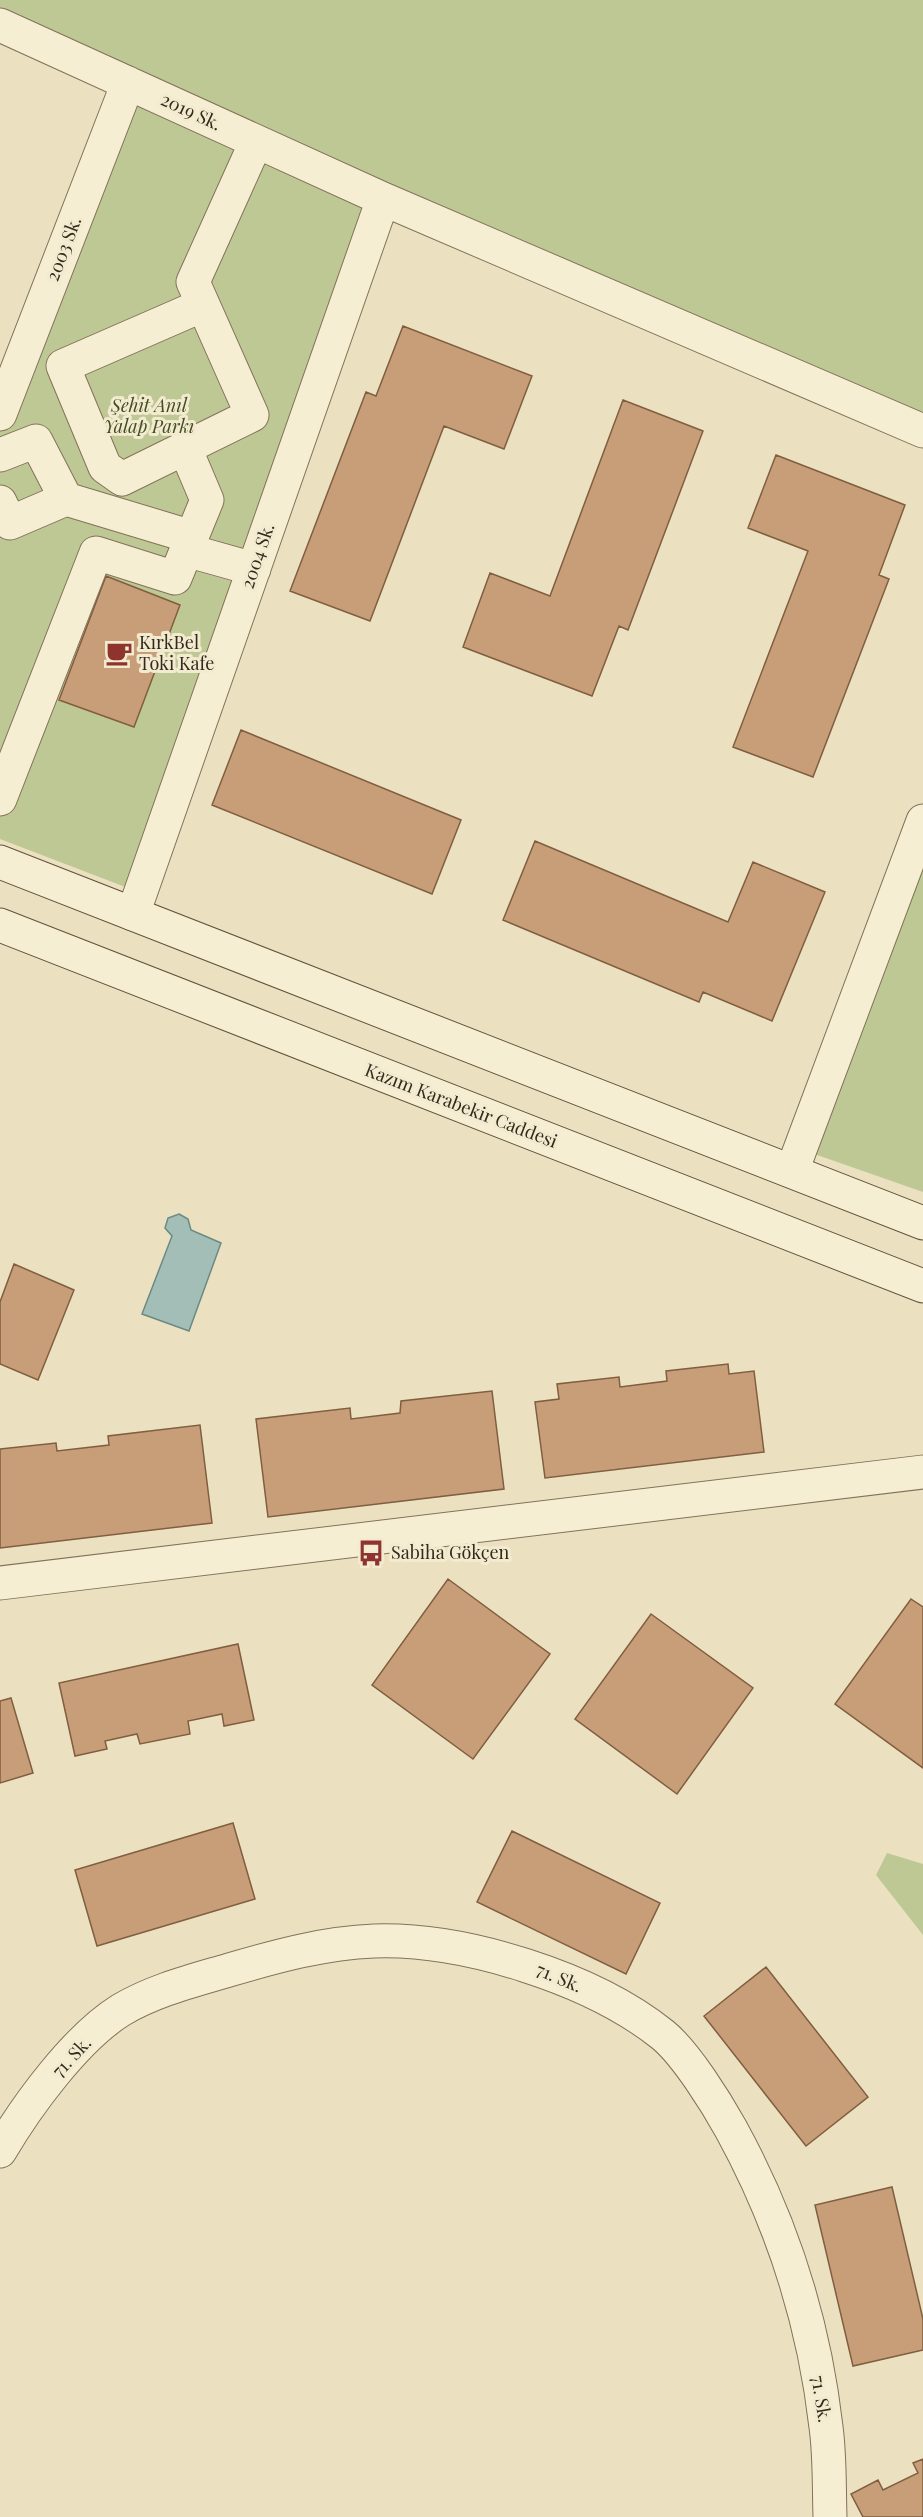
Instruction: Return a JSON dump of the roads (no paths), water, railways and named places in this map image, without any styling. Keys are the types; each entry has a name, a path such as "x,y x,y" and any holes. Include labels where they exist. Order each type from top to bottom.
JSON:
{"street":[{"name":"2019 Sk.","path":"0,25 383,199 923,431"},
{"name":"2003 Sk.","path":"0,414 128,83"},
{"path":"203,305 63,366 105,467 122,479 252,415 193,282 256,142"},
{"name":"2004 Sk.","path":"133,914 383,199"},
{"path":"0,456 36,441 66,499"},
{"path":"0,799 96,553 175,578 207,500 185,448"},
{"path":"0,502 10,523 66,499 254,569"},
{"path":"14,693 28,728"},
{"path":"792,1171 923,821"},
{"path":"0,862 923,1223"},
{"name":"Kazım Karabekir Caddesi","path":"0,925 923,1287"},
{"path":"0,1583 923,1472"},
{"name":"71. Sk.","path":"0,2151 24,2111 86,2040 119,2012 160,1990 313,1947 375,1941 452,1947 524,1964 602,1997 664,2036 714,2098 750,2163 789,2253 810,2334 826,2428 830,2517"}],"water":[{"path":"179,1214 188,1219 191,1230 221,1243 189,1331 142,1314 172,1236 165,1228 168,1218"}],"place":[{"name":"KırkBel Toki Kafe","path":"119,653"},
{"name":"Sabiha Gökçen","path":"371,1553"}],"park label":[{"name":"Şehit Anıl Yalap Parkı","path":"149,416"}]}
